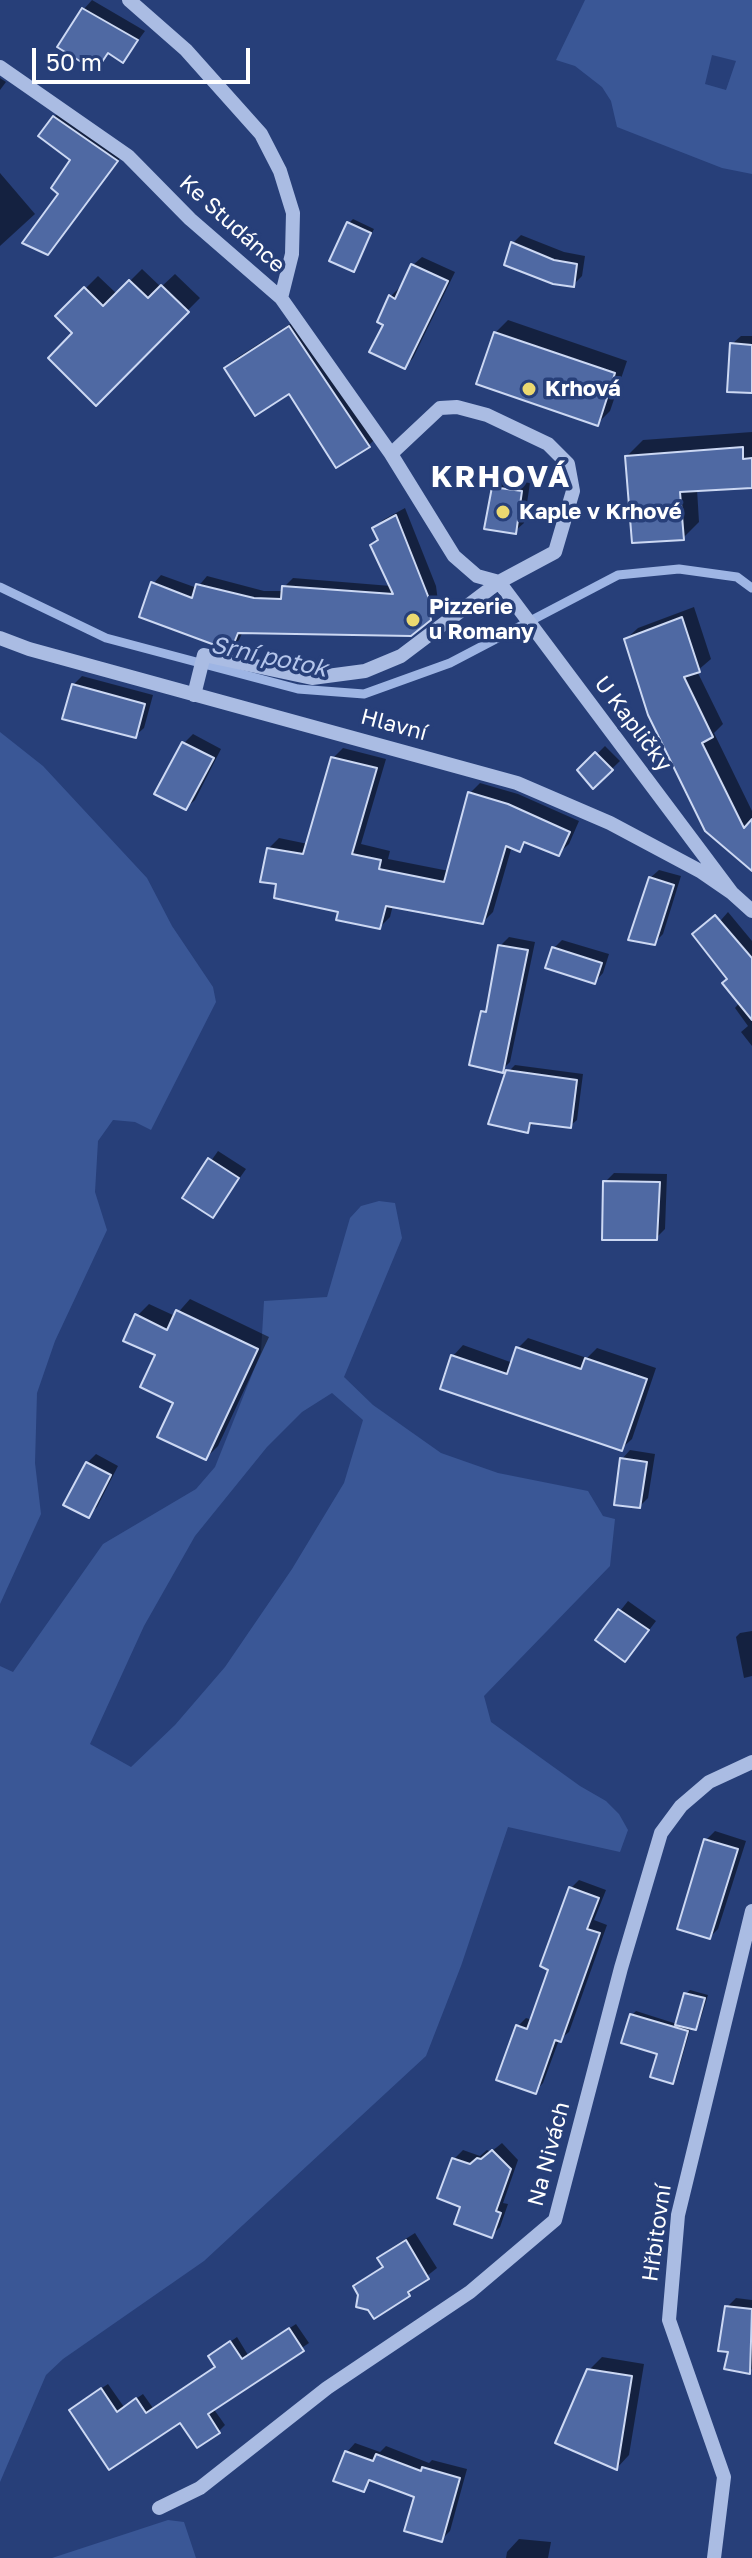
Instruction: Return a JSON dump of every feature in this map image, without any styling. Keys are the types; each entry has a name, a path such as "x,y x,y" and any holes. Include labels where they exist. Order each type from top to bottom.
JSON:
{"street":[{"path":"129,0 186,50 253,124 280,171 293,213 292,254 281,298"},
{"name":"Ke Studánce","path":"0,67 128,156 190,219 281,298 391,454"},
{"path":"194,695 204,655 312,678 365,671 401,656 499,582 555,552 573,491 568,464 548,444 487,415 457,407 440,408 391,454"},
{"name":"U Kapličky","path":"391,454 454,556 477,576 499,582 732,893"},
{"name":"Hlavní","path":"0,638 29,649 517,783 610,823 700,871 752,911"},
{"name":"Na Nivách","path":"159,2508 200,2488 327,2388 470,2292 555,2220 621,1968 661,1833 681,1806 709,1782 752,1762"},
{"name":"Hřbitovní","path":"714,2558 724,2477 669,2320 678,2215 752,1911"}],"shaded area":[{"path":"585,0 752,0 752,174 722,168 617,127 611,101 602,87 575,66 556,60","holes":["712,55 736,61 726,90 705,84"]},
{"path":"0,732 43,766 147,878 172,926 213,987 216,1002 151,1130 135,1122 113,1120 98,1141 95,1192 107,1230 55,1341 37,1393 35,1463 41,1514 0,1604"},
{"path":"379,1201 395,1203 402,1238 344,1377 373,1405 441,1453 498,1473 588,1491 603,1516 615,1519 610,1566 484,1696 491,1722 606,1801 619,1814 628,1830 620,1852 508,1827 461,1966 426,2056 204,2261 63,2359 46,2375 0,2482 0,1666 13,1672 103,1544 196,1489 215,1467 261,1352 264,1301 327,1297 350,1218 361,1206","holes":["332,1393 363,1420 344,1483 292,1569 225,1667 175,1725 131,1767 90,1744 144,1626 195,1536 267,1447 302,1412"]},
{"path":"168,2520 184,2522 196,2558 52,2558"}],"building":[{"path":"82,8 138,40 123,63 108,53 96,71 57,47"},
{"path":"53,116 118,161 48,255 22,243 58,194 51,188 70,160 38,136"},
{"path":"347,222 371,233 354,272 329,261"},
{"path":"511,242 554,260 577,264 574,287 553,284 504,265"},
{"path":"411,264 448,281 405,369 369,352 383,325 377,322 389,295 395,299"},
{"path":"129,280 148,298 161,285 189,312 96,406 48,358 72,333 55,316 84,287 103,306"},
{"path":"289,326 370,447 336,468 289,394 255,416 224,368"},
{"path":"494,332 615,373 598,426 476,384"},
{"path":"730,343 752,345 752,393 727,392"},
{"path":"743,447 743,459 752,458 752,488 680,492 684,540 632,543 625,456"},
{"name":"Kaple v Krhové","path":"492,487 522,491 516,534 484,529"},
{"path":"396,515 428,596 431,620 411,636 238,633 231,651 139,617 151,582 192,598 196,584 254,598 281,599 282,586 393,594 370,545 378,540 372,528"},
{"path":"682,617 700,672 684,677 713,737 702,743 744,828 752,819 752,871 705,831 648,715 624,639"},
{"path":"72,684 145,704 136,738 62,719"},
{"path":"182,742 214,758 186,810 154,794"},
{"path":"595,752 613,770 593,789 577,770"},
{"path":"331,757 377,768 352,854 381,860 379,869 444,882 468,792 508,804 570,832 559,856 524,842 520,852 506,846 483,924 386,906 380,929 336,920 338,912 274,898 276,884 260,882 267,848 303,854"},
{"path":"649,877 674,885 655,945 628,940"},
{"path":"715,915 752,958 752,1020 722,983 727,979 692,934"},
{"path":"498,945 528,950 503,1073 469,1065 481,1011 486,1012"},
{"path":"552,947 602,963 595,984 545,968"},
{"path":"506,1070 577,1080 571,1128 530,1123 528,1133 488,1124"},
{"path":"208,1158 239,1178 213,1218 182,1198"},
{"path":"603,1181 660,1182 657,1240 602,1240"},
{"path":"176,1310 258,1349 206,1460 157,1437 173,1403 140,1387 155,1355 123,1341 135,1314 167,1330"},
{"path":"516,1347 581,1369 585,1358 647,1379 622,1451 440,1389 451,1355 507,1374"},
{"path":"620,1458 647,1462 640,1508 614,1505"},
{"path":"86,1462 111,1475 89,1518 63,1505"},
{"path":"618,1609 649,1630 625,1662 595,1640"},
{"path":"704,1839 738,1849 710,1939 677,1929"},
{"path":"569,1887 599,1898 587,1929 600,1933 561,2042 555,2040 536,2094 496,2080 516,2025 527,2029 548,1970 540,1966"},
{"path":"684,1993 705,1998 696,2030 675,2025"},
{"path":"630,2014 688,2031 673,2084 650,2077 657,2054 621,2043"},
{"path":"492,2150 511,2169 496,2211 501,2213 492,2238 454,2224 460,2207 437,2198 452,2158 470,2164"},
{"path":"406,2240 429,2279 408,2292 410,2296 374,2319 368,2310 356,2307 358,2295 353,2286 383,2267 377,2258"},
{"path":"725,2306 752,2309 750,2374 724,2369 728,2352 718,2351"},
{"path":"289,2328 304,2351 208,2414 220,2433 197,2448 180,2423 109,2470 69,2410 101,2388 117,2412 136,2398 146,2413 215,2367 208,2356 230,2341 242,2359"},
{"path":"587,2369 632,2376 617,2470 555,2443"},
{"path":"345,2451 373,2461 376,2454 421,2471 422,2467 460,2478 442,2542 404,2531 414,2497 369,2480 364,2492 333,2481"}],"waterway":[{"name":"Srní potok","path":"0,587 106,638 298,689 364,694 450,663 618,575 679,569 737,577 752,588"}],"place":[{"name":"Krhová","path":"529,389"},
{"name":"Kaple v Krhové","path":"503,512"},
{"name":"Pizzerie u Romany","path":"413,620"}],"district":[{"name":"KRHOVÁ","path":"501,477"}]}
